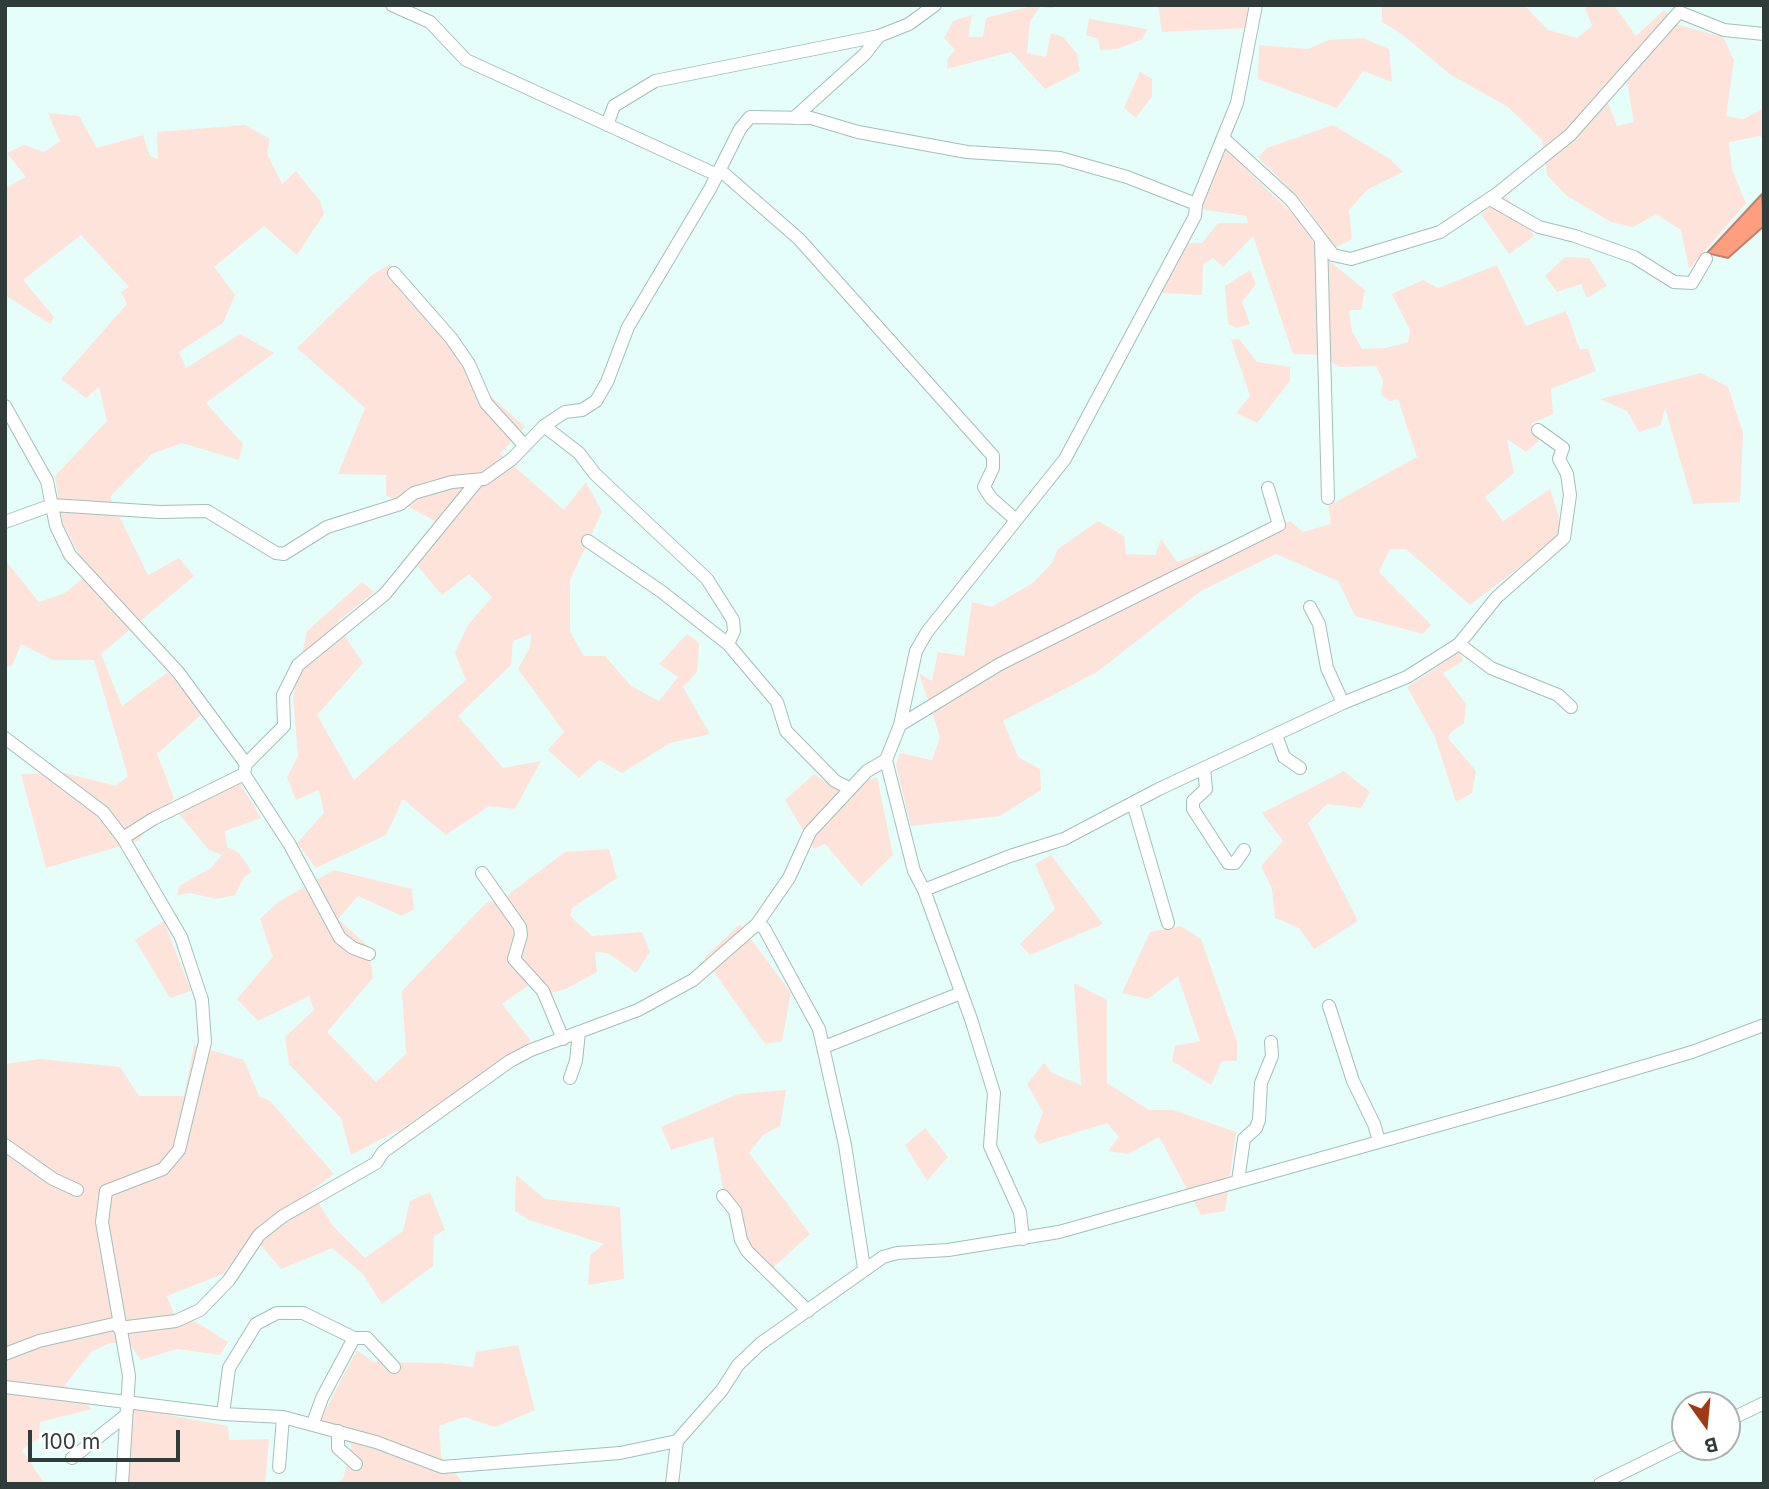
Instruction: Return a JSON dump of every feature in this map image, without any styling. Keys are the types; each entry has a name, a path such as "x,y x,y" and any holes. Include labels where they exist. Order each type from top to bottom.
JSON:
{"street":[{"path":"392,5 429,22 466,60 717,172 799,239 993,456 993,468 984,487 991,498 1016,520"},
{"path":"607,125 614,106 655,81 879,36 909,24 935,5"},
{"path":"1023,1238 1020,1212 990,1146 994,1093 924,890 914,871 886,760 900,725 916,651 927,632 1065,458 1195,216 1196,204 1237,103 1256,5"},
{"path":"1223,138 1292,200 1333,255 1351,259 1440,232 1490,199 1570,135 1679,12 1724,30 1764,34"},
{"path":"794,118 865,54 879,36"},
{"path":"5,522 52,505 160,512 207,511 276,553 284,554 327,527 400,504 414,493 452,482 484,479 512,459 544,426 565,412 582,410 596,401 607,382 628,327 710,189 740,129 750,117 811,118 858,132 967,152 1060,158 1127,177 1196,204"},
{"path":"1490,199 1539,227 1576,236 1634,257 1674,282 1686,284 1696,279 1706,259"},
{"path":"1321,240 1328,498"},
{"path":"394,273 451,338 469,364 485,403 525,446"},
{"path":"5,406 47,481 56,526 70,555 178,672 245,769 341,938 353,948 369,954"},
{"path":"544,426 579,453 604,483 707,579 733,620 734,631 727,644"},
{"path":"924,890 1010,856 1055,842 1204,768 1343,703 1407,677 1458,644 1497,597 1564,538 1570,495 1567,474 1559,459 1563,448 1538,430"},
{"path":"123,838 153,818 245,769 284,726 283,695 298,665 385,594 478,480"},
{"path":"900,725 1000,664 1279,525 1268,488"},
{"path":"588,541 662,592 727,644 777,702 782,710 786,731 835,780 849,788"},
{"path":"1310,607 1319,624 1327,668 1343,703"},
{"path":"1458,644 1491,668 1558,695 1571,707"},
{"path":"1276,735 1284,757 1300,768"},
{"path":"5,738 103,812 123,838 181,937 202,1000 205,1042 179,1150 163,1169 106,1191 102,1222 129,1376 122,1484"},
{"path":"5,1354 39,1341 119,1326 176,1321 200,1310 218,1293 251,1244 268,1227 376,1163 383,1152 510,1061 638,1010 694,980 757,924 789,878 810,832 849,788 867,771 886,760"},
{"path":"1204,768 1206,789 1193,801 1193,809 1228,863 1235,863 1244,849"},
{"path":"1133,803 1167,923"},
{"path":"482,873 520,927 521,935 514,958 543,991 563,1039"},
{"path":"757,924 764,928 819,1029 845,1145 864,1268"},
{"path":"824,1047 961,993"},
{"path":"1329,1006 1353,1081 1374,1124 1378,1141"},
{"path":"672,1484 677,1441 722,1390 738,1365 760,1344 848,1283 864,1268 897,1253 948,1250 1059,1232 1586,1083 1692,1052 1764,1026"},
{"path":"570,1078 576,1062 579,1032"},
{"path":"1238,1181 1244,1139 1256,1128 1259,1120 1262,1078 1272,1056 1271,1042"},
{"path":"5,1145 37,1169 78,1191"},
{"path":"723,1196 734,1211 741,1240 747,1251 808,1311"},
{"path":"223,1415 229,1368 256,1324 277,1312 303,1313 354,1338 367,1338 394,1367"},
{"path":"313,1423 322,1398 354,1338"},
{"path":"5,1387 223,1415 283,1417 338,1431 442,1468 607,1455 677,1441"},
{"path":"1741,1414 1764,1403"},
{"path":"72,1458 125,1416"},
{"path":"279,1466 283,1417"},
{"path":"338,1431 338,1448 356,1464"},
{"path":"1600,1484 1671,1449"}],"shaded area":[{"path":"1035,5 1054,5 1054,8 1040,7 1030,21 1027,53 1046,57 1051,33 1063,37 1077,54 1080,71 1045,89 1011,52 947,69 948,58 955,50 944,38 953,21 972,15 968,37 983,37 986,18"},
{"path":"1158,5 1248,5 1248,28 1162,32"},
{"path":"1382,5 1524,5 1548,30 1577,38 1592,26 1584,5 1614,5 1636,36 1664,10 1669,15 1597,95 1609,105 1617,126 1634,122 1627,82 1676,24 1723,37 1734,60 1726,116 1744,119 1764,108 1764,139 1760,136 1729,142 1732,170 1746,203 1689,269 1681,230 1656,214 1633,227 1611,222 1567,196 1547,175 1542,140 1508,107 1451,75 1403,35 1382,22"},
{"path":"1089,19 1147,29 1143,39 1117,49 1100,50 1098,39 1086,35"},
{"path":"1363,38 1389,49 1392,82 1363,71 1337,108 1258,79 1259,45 1308,49 1329,40"},
{"path":"1140,72 1152,79 1152,96 1136,118 1124,108"},
{"path":"48,113 79,116 97,148 143,135 150,156 158,159 157,132 245,125 270,139 267,154 282,184 296,171 320,201 324,214 297,255 264,226 214,267 235,295 223,323 179,352 186,368 240,334 274,353 206,403 243,444 239,460 182,443 152,454 110,497 148,575 179,558 194,576 101,654 122,706 168,672 202,714 157,754 174,798 138,841 46,868 21,774 65,773 116,786 128,776 94,660 53,660 21,644 12,666 5,665 5,560 39,602 65,593 89,573 62,522 55,476 107,421 99,387 86,398 61,379 127,304 121,292 129,287 81,235 23,280 54,317 50,324 5,295 5,188 26,177 7,153 24,145 44,152 60,141"},
{"path":"1333,125 1390,159 1403,172 1368,189 1349,210 1352,239 1335,248 1306,206 1258,157 1267,148"},
{"path":"1225,149 1300,221 1322,255 1365,290 1361,310 1349,310 1352,331 1362,349 1386,348 1408,342 1410,330 1392,294 1423,280 1438,288 1497,265 1526,326 1566,311 1580,350 1588,348 1596,371 1551,389 1553,414 1531,424 1539,441 1526,452 1507,439 1514,473 1485,497 1503,521 1550,489 1564,533 1470,605 1406,549 1390,549 1379,572 1431,625 1423,634 1355,616 1338,581 1276,554 1201,591 1097,672 1003,721 1018,757 1040,769 1041,790 1000,816 911,826 896,765 900,753 932,760 940,737 919,673 932,681 938,652 964,656 972,602 992,607 1034,582 1052,563 1058,549 1098,521 1124,536 1126,554 1155,555 1161,539 1177,562 1290,521 1303,532 1331,524 1328,506 1417,457 1398,399 1390,401 1381,395 1383,380 1376,366 1339,367 1322,355 1293,354 1253,236 1223,267 1213,258 1203,265 1202,295 1161,293 1187,243 1202,243 1218,223 1248,223 1246,216 1200,209"},
{"path":"1762,194 1764,226 1728,258 1707,253"},
{"path":"1506,196 1534,236 1509,254 1481,214"},
{"path":"1565,257 1589,258 1607,286 1587,298 1581,284 1557,292 1545,276"},
{"path":"390,264 466,350 485,391 525,427 500,454 564,510 586,482 602,512 570,580 570,632 584,656 605,656 631,686 659,701 678,677 659,664 687,634 699,643 697,672 683,687 710,734 670,743 622,773 599,760 579,778 548,750 564,732 518,669 530,647 531,634 513,641 511,665 458,716 503,768 541,761 515,809 489,806 446,835 403,799 386,835 316,868 297,843 324,813 319,790 296,800 287,777 298,756 293,697 307,631 362,582 374,592 336,623 363,663 317,715 354,780 466,680 455,653 468,625 492,597 469,574 442,595 410,557 435,526 433,520 386,495 386,475 338,474 365,408 297,348 372,275"},
{"path":"1250,270 1256,284 1242,302 1250,324 1237,328 1228,324 1225,286"},
{"path":"1239,339 1257,362 1290,367 1290,381 1257,423 1236,413 1250,396 1231,340"},
{"path":"1701,373 1728,387 1743,433 1740,502 1693,504 1665,408 1661,425 1639,432 1627,411 1600,399"},
{"path":"1460,652 1463,661 1443,673 1466,704 1464,723 1451,732 1448,738 1476,771 1472,793 1456,802 1435,737 1407,687"},
{"path":"1344,771 1370,792 1361,808 1327,804 1308,823 1358,921 1314,949 1299,928 1275,918 1272,889 1261,866 1283,841 1262,813"},
{"path":"814,774 838,790 877,777 893,855 861,886 825,844 814,849 785,800"},
{"path":"240,783 261,818 225,831 227,847 239,853 252,872 244,877 235,895 216,899 190,893 177,895 179,886 211,868 222,855 209,850 178,813"},
{"path":"609,849 617,878 572,908 570,916 592,936 642,932 650,952 636,973 608,953 595,952 597,972 566,989 544,995 532,983 502,1004 531,1041 403,1128 351,1155 341,1118 289,1064 285,1037 314,1010 309,996 258,1021 237,999 273,957 260,919 278,902 334,870 412,889 414,909 402,916 358,896 338,919 369,947 373,978 327,1032 376,1082 406,1054 402,991 486,903 501,900 565,852"},
{"path":"1051,855 1103,924 1030,955 1020,944 1055,909 1035,864"},
{"path":"164,921 191,991 170,998 135,940"},
{"path":"740,924 791,993 782,1041 765,1044 704,958"},
{"path":"1181,926 1201,939 1237,1042 1237,1061 1222,1061 1211,1085 1172,1061 1175,1046 1200,1041 1178,976 1148,999 1122,993 1150,932"},
{"path":"1074,983 1107,1000 1107,1083 1149,1110 1173,1110 1236,1132 1225,1211 1201,1215 1159,1137 1128,1154 1108,1151 1119,1137 1107,1123 1039,1144 1034,1137 1043,1112 1027,1084 1044,1063 1052,1073 1081,1085"},
{"path":"194,1045 244,1060 259,1096 270,1101 334,1174 311,1191 333,1226 365,1258 403,1231 410,1201 430,1192 445,1230 434,1236 433,1266 382,1304 363,1274 332,1248 281,1269 252,1235 223,1274 167,1296 174,1314 196,1322 228,1342 220,1355 177,1349 141,1360 129,1343 110,1343 92,1351 65,1385 92,1409 40,1422 39,1438 22,1450 44,1483 5,1483 5,1064 40,1059 120,1067 139,1096 184,1096"},
{"path":"786,1090 780,1126 763,1135 749,1153 810,1234 765,1275 725,1197 713,1137 671,1150 661,1127 738,1094"},
{"path":"925,1128 948,1157 927,1181 905,1145"},
{"path":"516,1175 545,1199 620,1207 624,1279 588,1285 590,1255 604,1244 529,1220 515,1211"},
{"path":"518,1345 535,1410 495,1427 464,1417 439,1426 441,1456 464,1484 334,1484 343,1479 352,1445 320,1420 357,1350 373,1362 439,1363 473,1367 476,1352"},
{"path":"131,1408 228,1426 229,1440 269,1439 265,1484 128,1484"}]}
